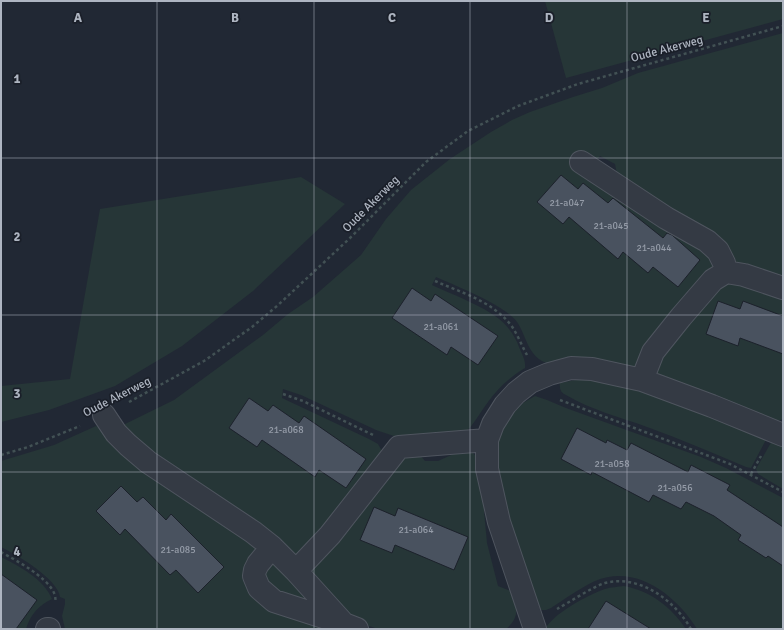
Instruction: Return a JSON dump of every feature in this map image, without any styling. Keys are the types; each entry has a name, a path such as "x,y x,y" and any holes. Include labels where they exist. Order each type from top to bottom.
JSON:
{"lane":[{"path":"581,162 666,218 707,241 718,251 724,263 726,272"},
{"path":"642,380 653,352 713,280 726,272 744,275 783,288"},
{"path":"530,627 499,522 487,469 487,440 493,424 505,405 516,393 530,382 571,368 592,369 642,380 712,406 783,435"},
{"path":"104,415 116,433 133,450 253,532 272,547 350,626"},
{"path":"296,571 330,535 399,447 487,440"},
{"path":"272,547 255,570 254,576 259,588 274,600 350,626"}],"path":[{"name":"Oude Akerweg","path":"1,455 28,447 104,415 204,361 252,327 277,306 349,239 426,162 468,131 518,106 578,84 783,26"},
{"path":"435,281 480,301 495,309 504,317 513,328 539,378 555,398 723,462 751,474 783,492"},
{"path":"283,394 303,401 399,447"},
{"path":"751,474 763,452"},
{"path":"1,552 40,576 51,587 56,598 48,629"},
{"path":"530,627 604,583 623,581 641,585 658,594 678,611 691,629"}],"shaded area":[{"path":"545,1 783,1 783,19 566,78"},
{"path":"783,33 783,284 738,266 730,253 617,174 615,164 600,156 597,160 697,242 716,266 641,363 634,368 597,359 547,363 536,356 529,346 517,322 502,309 480,296 436,277 432,285 484,309 503,322 516,340 524,358 525,368 500,387 485,405 468,430 469,433 409,441 376,430 301,395 283,389 282,398 369,439 378,444 383,453 307,552 296,554 291,554 155,461 123,425 174,400 263,335 288,314 313,297 361,255 386,219 411,190 450,159 491,132 530,112 602,88 638,73"},
{"path":"301,177 345,204 253,291 182,346 115,386 49,410 1,422 1,386 70,379 100,209"},
{"path":"725,281 783,295 783,419 777,421 658,377 656,368 657,360"},
{"path":"580,379 594,380 635,389 768,436 751,468 746,467 672,436 595,409 564,394 560,389 560,383"},
{"path":"535,396 701,457 726,468 783,498 783,629 697,629 689,617 667,595 654,586 625,576 610,577 595,581 578,590 551,608 546,610 538,610 523,575 498,476 496,444 509,418 523,403"},
{"path":"96,426 103,429 257,547 246,571 329,629 65,629 62,616 65,599 60,597 58,590 45,575 36,568 1,547 1,461 54,445"},
{"path":"773,439 783,443 783,489 758,474 756,469"},
{"path":"470,450 477,457 486,510 484,511 487,543 498,586 513,592 516,603 514,620 506,629 378,629 360,623 350,616 312,573 311,566 398,458 420,455 425,461 438,461 460,451"},
{"path":"1,557 23,569 37,579 52,599 43,604 36,611 30,619 26,629 1,629"},
{"path":"273,562 277,564 309,602 277,592 265,579 265,569"},
{"path":"624,586 634,588 660,601 674,614 686,629 545,629 549,623 563,611 581,600 605,589"}],"building":[{"path":"561,175 578,189 583,183 608,203 613,198 663,238 667,233 672,235 700,260 678,287 653,267 648,273 623,252 618,259 569,217 563,224 537,202"},
{"path":"412,288 431,301 435,294 498,336 478,365 451,347 447,355 392,318"},
{"path":"718,301 740,309 743,301 783,316 783,354 740,338 738,346 706,334"},
{"path":"249,398 268,411 273,405 299,423 304,416 366,459 346,488 319,470 315,477 262,440 257,447 229,428"},
{"path":"577,428 606,443 607,440 627,450 631,443 688,472 691,465 730,485 727,490 783,527 783,566 768,556 766,558 738,540 741,535 714,516 686,502 681,509 653,495 649,502 592,472 591,475 561,459"},
{"path":"121,486 137,502 143,497 166,520 171,514 224,567 198,593 176,570 170,575 125,529 120,535 96,511"},
{"path":"374,507 395,516 398,508 468,537 454,570 395,545 392,553 360,540"},
{"path":"1,574 37,600 16,629 1,629"},
{"path":"606,601 651,629 588,629"}]}
